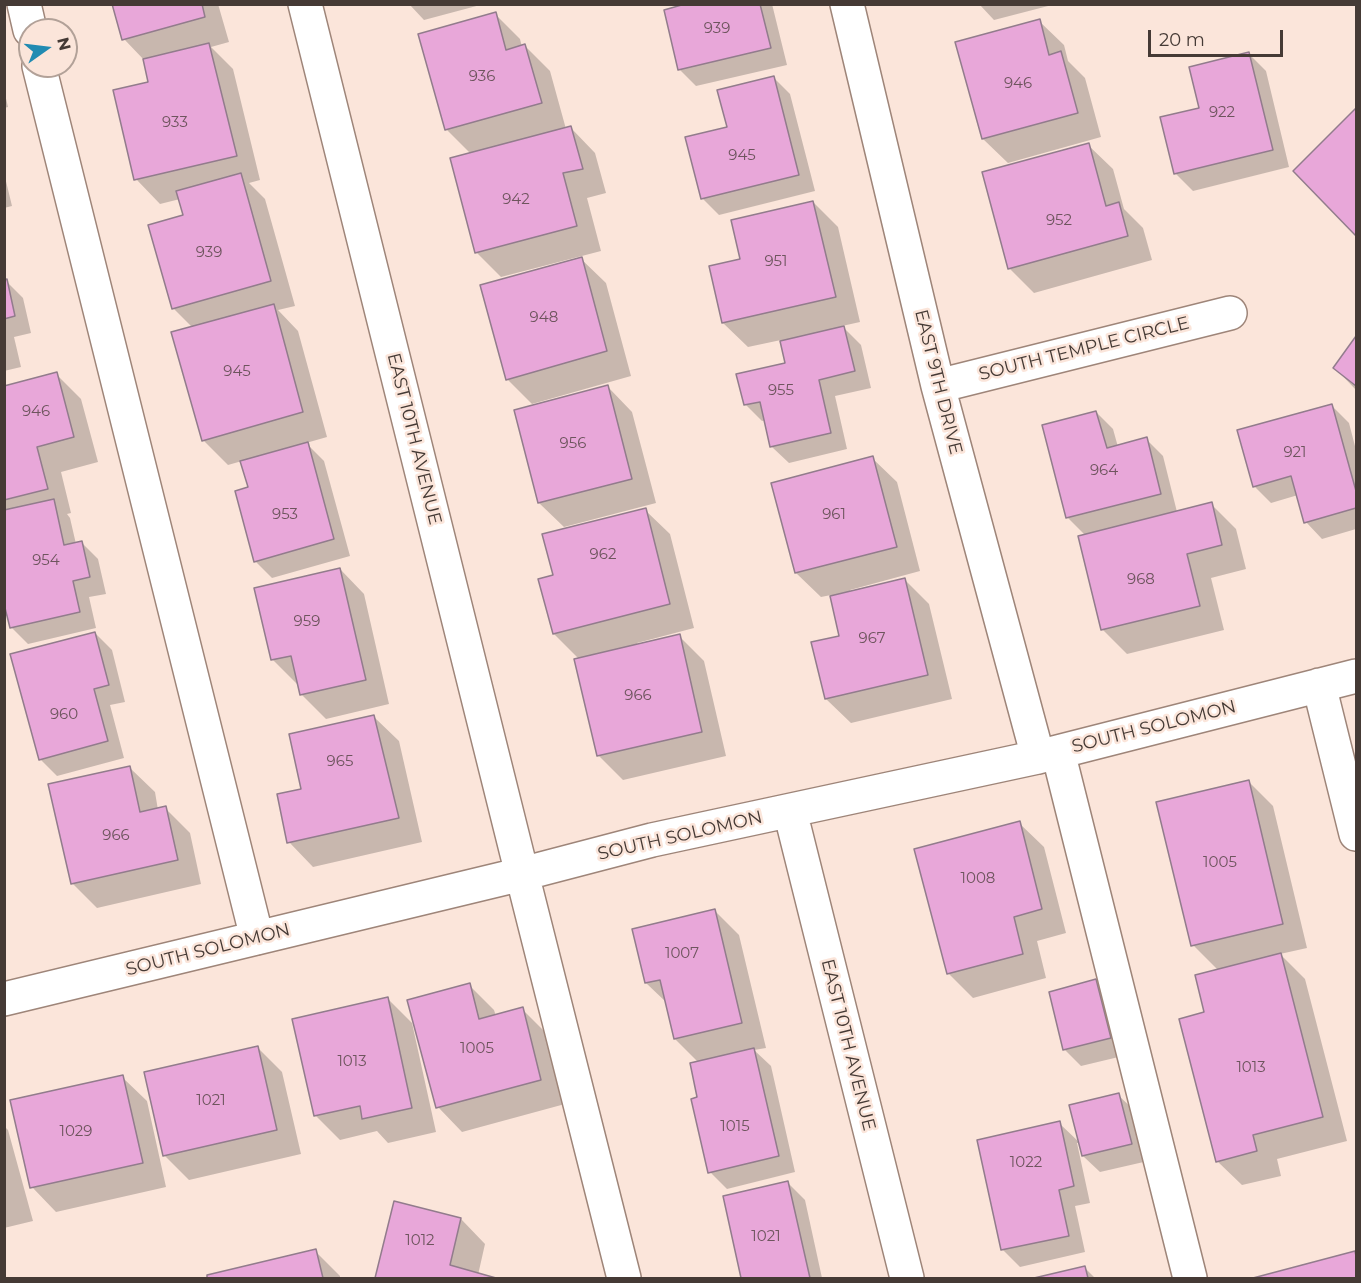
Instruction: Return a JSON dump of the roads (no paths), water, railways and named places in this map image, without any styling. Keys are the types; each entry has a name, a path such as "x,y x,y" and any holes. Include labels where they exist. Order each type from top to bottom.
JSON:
{"street":[{"name":"EAST 10TH AVENUE","path":"305,4 624,1278"},
{"name":"EAST 9TH DRIVE","path":"847,4 938,386 1048,754 1190,1278"},
{"path":"42,78 257,938"},
{"name":"SOUTH TEMPLE CIRCLE","path":"938,386 1230,313"},
{"name":"SOUTH SOLOMON","path":"4,999 522,874 652,840 1048,754 1356,676"},
{"path":"1319,685 1356,834"},
{"name":"EAST 10TH AVENUE","path":"790,811 907,1278"}]}
